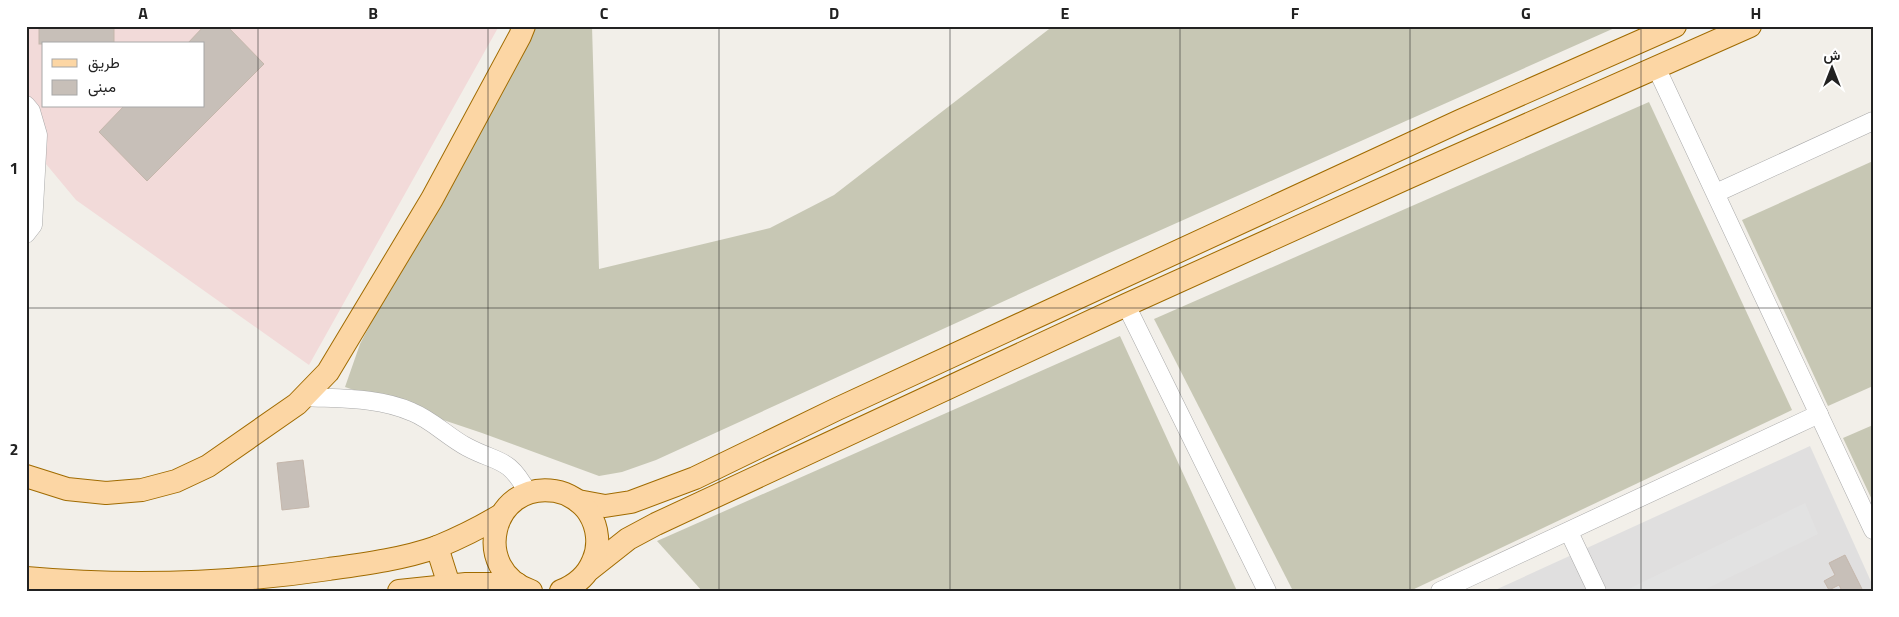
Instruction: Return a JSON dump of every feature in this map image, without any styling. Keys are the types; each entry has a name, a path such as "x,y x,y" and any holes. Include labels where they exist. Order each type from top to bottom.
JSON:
{"main road":[{"path":"26,476 67,489 106,493 142,490 176,481 208,466 297,404 328,372 427,207 524,26"},
{"path":"524,588 507,576 500,565 495,553 494,540 496,527 501,515 509,505 528,493 539,490 560,492 578,501 612,505 644,498 695,478 838,409 1460,121 1675,26"},
{"path":"570,589 590,569 628,539 656,524 1126,305 1750,26"},
{"path":"644,498 656,524"},
{"path":"578,501 589,512 598,540 596,555 590,569"},
{"path":"26,578 112,583 174,583 237,580 299,574 408,556 437,547 501,515"},
{"path":"437,547 449,585"},
{"path":"399,591 449,585 524,588"}],"street":[{"path":"1656,67 1873,530"},
{"path":"26,105 32,111 38,135 33,225 26,234"},
{"path":"1716,193 1873,121"},
{"path":"1126,305 1266,591"},
{"path":"304,397 366,400 414,412 457,441 503,462 520,477 528,493"},
{"path":"1440,591 1819,414"},
{"path":"1568,532 1597,591"}],"shaded area":[{"path":"26,26 499,26 309,365 76,200 26,140"},
{"path":"526,26 592,26 599,269 770,228 834,195 1053,26 1619,26 1107,254 656,460 622,472 599,476 482,433 345,387 360,344"},
{"path":"1649,102 1792,410 1410,591 1293,591 1154,319"},
{"path":"1873,161 1873,386 1828,406 1742,220"},
{"path":"1120,336 1237,591 702,591 657,541"},
{"path":"1873,425 1873,502 1843,438"},
{"path":"1810,446 1873,586 1873,591 1493,591"},
{"path":"1805,503 1818,534 1702,591 1624,591"}],"building":[{"path":"39,26 114,26 114,42 42,42 42,44 39,44"},
{"path":"204,26 227,26 264,64 147,181 99,132 122,108 205,108 205,42 189,42"},
{"path":"303,460 309,507 282,510 277,463"},
{"path":"1845,555 1863,591 1842,591 1839,585 1829,590 1824,581 1835,575 1829,563"}]}
